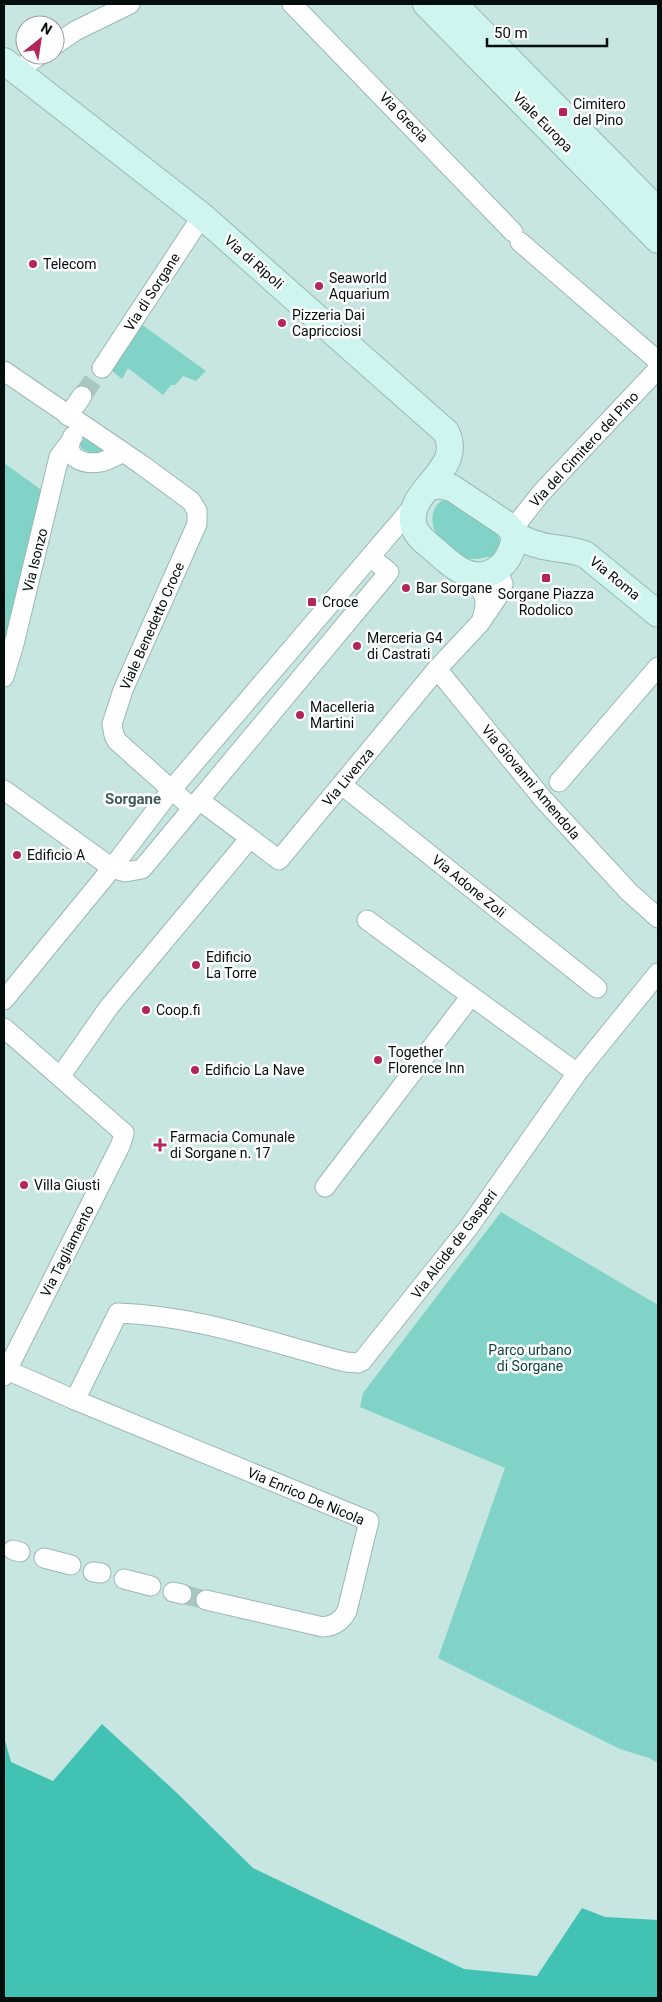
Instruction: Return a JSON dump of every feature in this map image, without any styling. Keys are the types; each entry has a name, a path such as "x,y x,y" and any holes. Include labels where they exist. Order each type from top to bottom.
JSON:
{"street":[{"path":"65,38 75,31 130,4"},
{"name":"Via Grecia","path":"292,4 517,237 658,362"},
{"name":"Viale Europa","path":"426,4 658,240"},
{"name":"Viale Europa","path":"454,4 658,211"},
{"name":"Via di Ripoli","path":"10,66 202,216 446,432 450,441 450,452 444,466 422,495"},
{"name":"Via di Sorgane","path":"102,368 202,216"},
{"name":"Via del Cimitero del Pino","path":"513,532 541,493 658,369"},
{"name":"Viale Benedetto Croce","path":"4,371 85,427 117,455 142,465 191,501 197,511 197,524 123,690 113,718 112,730 118,741 172,789 195,804"},
{"path":"68,416 82,396"},
{"path":"85,427 76,431 68,444 71,455 77,459 91,462 117,455"},
{"name":"Via Isonzo","path":"4,676 16,635 59,457 68,444"},
{"path":"4,1000 112,868 172,789 422,495 439,485 452,488 506,524 513,532 510,554 499,569"},
{"path":"422,495 412,517 413,524 428,545 465,573 485,597 486,603 480,623"},
{"name":"Via Roma","path":"513,532 524,540 542,546 580,552 593,560 658,614"},
{"path":"372,554 385,544 399,539 407,539 428,545"},
{"path":"465,573 486,574 499,569 541,560 568,550"},
{"path":"4,790 112,868 125,872 142,869 389,572 372,554"},
{"name":"Via Livenza","path":"195,804 244,846 278,860 437,669 480,623 501,592 503,584 499,569"},
{"path":"284,659 303,675"},
{"path":"559,782 658,666"},
{"name":"Via Giovanni Amendola","path":"437,669 543,799 629,892"},
{"name":"Via Adone Zoli","path":"342,785 597,988"},
{"path":"60,1078 110,1007 244,846"},
{"path":"629,892 658,905"},
{"path":"629,892 658,918"},
{"path":"367,920 576,1073"},
{"name":"Via Alcide de Gasperi","path":"75,1400 118,1313 178,1318 229,1328 346,1362 358,1363 362,1361 469,1227 576,1073 658,974"},
{"path":"325,1187 471,996"},
{"name":"Via Tagliamento","path":"5,1373 121,1144 124,1134 60,1078 7,1038"},
{"name":"Via Enrico De Nicola","path":"5,1373 369,1521 347,1611 343,1618 335,1624 323,1627 206,1600"},
{"path":"44,1558 71,1565"},
{"path":"124,1579 151,1586"}],"green space":[{"path":"141,324 206,371 196,381 183,376 175,385 171,385 163,395 128,368 122,379 110,369"},
{"path":"89,437 108,449 106,454 90,453 81,448 80,445 84,438"},
{"path":"4,463 43,491 9,641 4,639"},
{"path":"448,499 496,533 502,544 493,556 474,559 462,557 451,550 438,536 434,528 433,512 438,503"},
{"name":"Parco urbano di Sorgane","path":"501,1212 658,1305 658,1763 649,1758 620,1749 438,1658 505,1468 360,1407 363,1393"},
{"path":"102,1724 177,1793 253,1868 464,1969 537,1976 582,1908 605,1917 658,1920 658,1998 4,1998 4,1737 11,1762 53,1781"}],"tunnel":[{"path":"82,396 102,368"},
{"path":"182,1594 206,1600"}],"place":[{"name":"Cimitero del Pino","path":"563,112"},
{"name":"Telecom","path":"33,264"},
{"name":"Seaworld Aquarium","path":"319,286"},
{"name":"Pizzeria Dai Capricciosi","path":"282,323"},
{"name":"Sorgane Piazza Rodolico","path":"546,578"},
{"name":"Bar Sorgane","path":"406,588"},
{"name":"Croce","path":"312,602"},
{"name":"Merceria G4 di Castrati","path":"357,646"},
{"name":"Macelleria Martini","path":"300,715"},
{"name":"Edificio A","path":"17,855"},
{"name":"Edificio La Torre","path":"196,965"},
{"name":"Coop.fi","path":"146,1010"},
{"name":"Together Florence Inn","path":"378,1060"},
{"name":"Edificio La Nave","path":"195,1070"},
{"name":"Farmacia Comunale di Sorgane n. 17","path":"160,1145"},
{"name":"Villa Giusti","path":"24,1185"}],"district":[{"name":"Sorgane","path":"133,799"}]}
